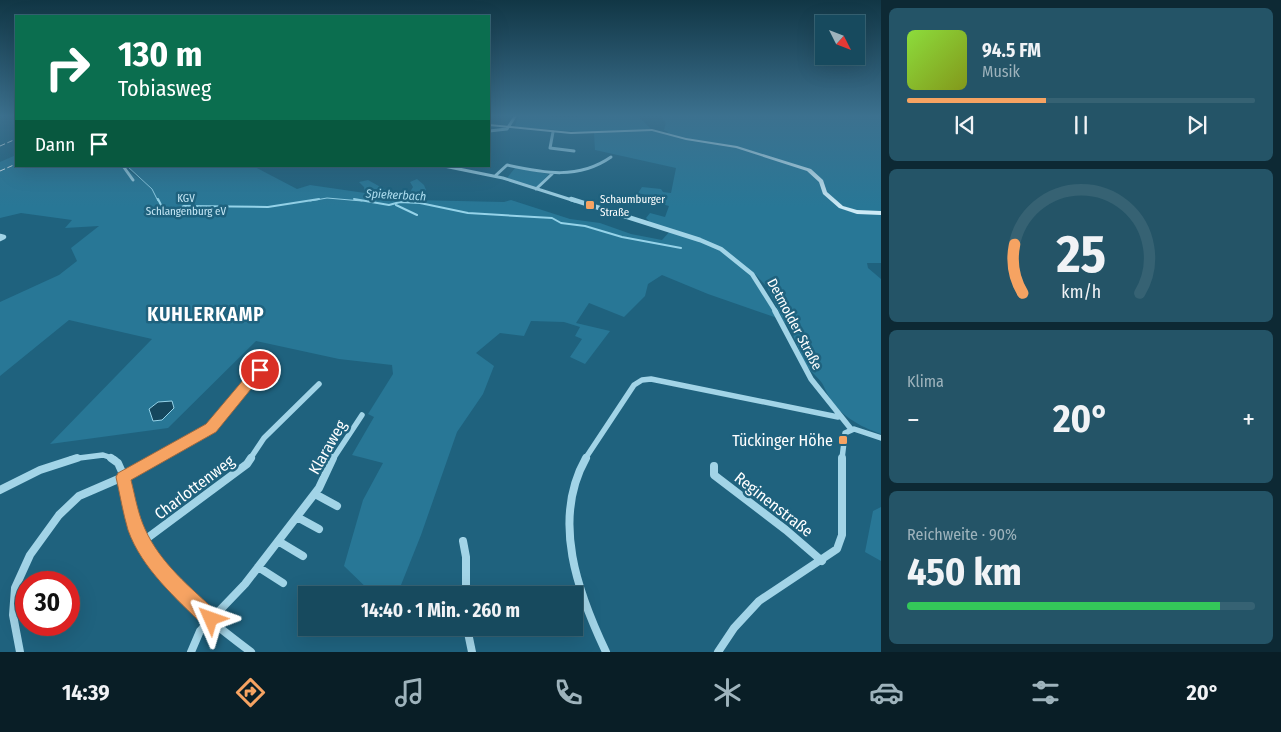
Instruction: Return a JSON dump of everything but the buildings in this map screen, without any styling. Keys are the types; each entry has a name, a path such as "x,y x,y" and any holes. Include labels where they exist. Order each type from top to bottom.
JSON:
{"street":[{"path":"550,145 550,148 574,151"},
{"path":"727,145 778,158 809,170 821,181 824,193 841,207 857,212 881,213"},
{"path":"495,176 507,165 552,174 592,169 611,157"},
{"path":"124,167 133,180"},
{"name":"Detmolder Straße","path":"450,167 495,176 707,242 750,272 767,293 803,366 839,417 851,429"},
{"path":"536,189 552,174"},
{"path":"20,652 12,604 18,579 30,555 59,515 74,500 92,489 123,477 211,428 260,370"},
{"path":"606,652 586,610 572,564 569,541 573,487 600,437 634,385 642,380 652,379 839,417"},
{"name":"Charlottenweg","path":"142,542 247,464 264,438 319,384"},
{"name":"Klaraweg","path":"191,652 200,631 258,568 315,494 334,458 362,415"},
{"path":"718,652 734,628 759,601 822,561 837,549 841,542 843,440 846,431 851,429 881,438"},
{"path":"0,490 62,462 94,455 116,459 119,462 133,520 142,542 177,587 211,620 251,652"},
{"name":"Reginenstraße","path":"714,466 714,475 786,530 822,561"},
{"name":"Klaraweg","path":"315,494 337,506"},
{"path":"297,516 319,529"},
{"path":"278,541 303,556"},
{"path":"463,541 466,557 466,586"},
{"path":"258,568 282,583"},
{"path":"469,636 472,652"}],"green space":[{"name":"KGV Schlangenburg eV","path":"595,145 881,145 881,212 850,209 837,203 826,191 822,181 826,192 831,200 844,209 852,212 881,214 881,263 867,263 868,268 881,279 881,434 850,419 837,408 822,383 804,362 792,333 784,322 767,287 755,274 755,283 780,319 708,294 662,275 648,284 645,296 624,317 589,303 576,323 610,331 585,364 570,357 582,339 575,336 580,327 564,322 531,321 524,336 500,333 476,353 494,366 483,394 457,432 421,535 401,586 365,586 344,566 363,500 383,463 352,455 374,417 368,414 393,374 392,365 339,359 256,341 168,428 50,444 152,339 69,320 0,376 0,302 59,275 77,261 71,248 99,226 65,228 72,220 21,213 0,218 0,162 15,155 15,167 123,167 141,180 128,167 255,167 297,189 310,185 365,193 364,187 359,182 368,180 386,190 410,192 413,187 410,182 417,179 424,185 426,190 412,200 504,202 511,200 570,219 600,223 631,234 662,240 671,230 650,222 646,218 650,213 665,217 669,206 654,202 653,197 638,193 642,187 661,189 663,192 671,193 676,168 595,150"},
{"path":"515,168 549,174 537,187 507,178"},
{"path":"881,507 881,561 865,552 873,511"}],"shaded area":[{"path":"172,401 174,408 162,420 153,421 149,409 158,402"}],"waterway":[{"name":"Spiekerbach","path":"128,167 152,189 158,201"},
{"name":"Spiekerbach","path":"310,201 327,198 362,201"},
{"name":"Spiekerbach","path":"158,199 162,207 173,211 184,206 268,207 319,199"},
{"name":"Spiekerbach","path":"354,199 389,205 400,202 420,203 468,213 552,218 561,223 585,226 622,237 681,248"},
{"path":"396,205 417,215"}],"railway":[{"path":"0,171 15,164"}],"place":[{"name":"Schaumburger Straße","path":"590,205"},
{"name":"Tückinger Höhe","path":"843,440"}],"district":[{"name":"KUHLERKAMP","path":"206,314"}],"route":[{"path":"211,619 177,587 142,542 133,520 123,477 211,428 260,370"}]}
